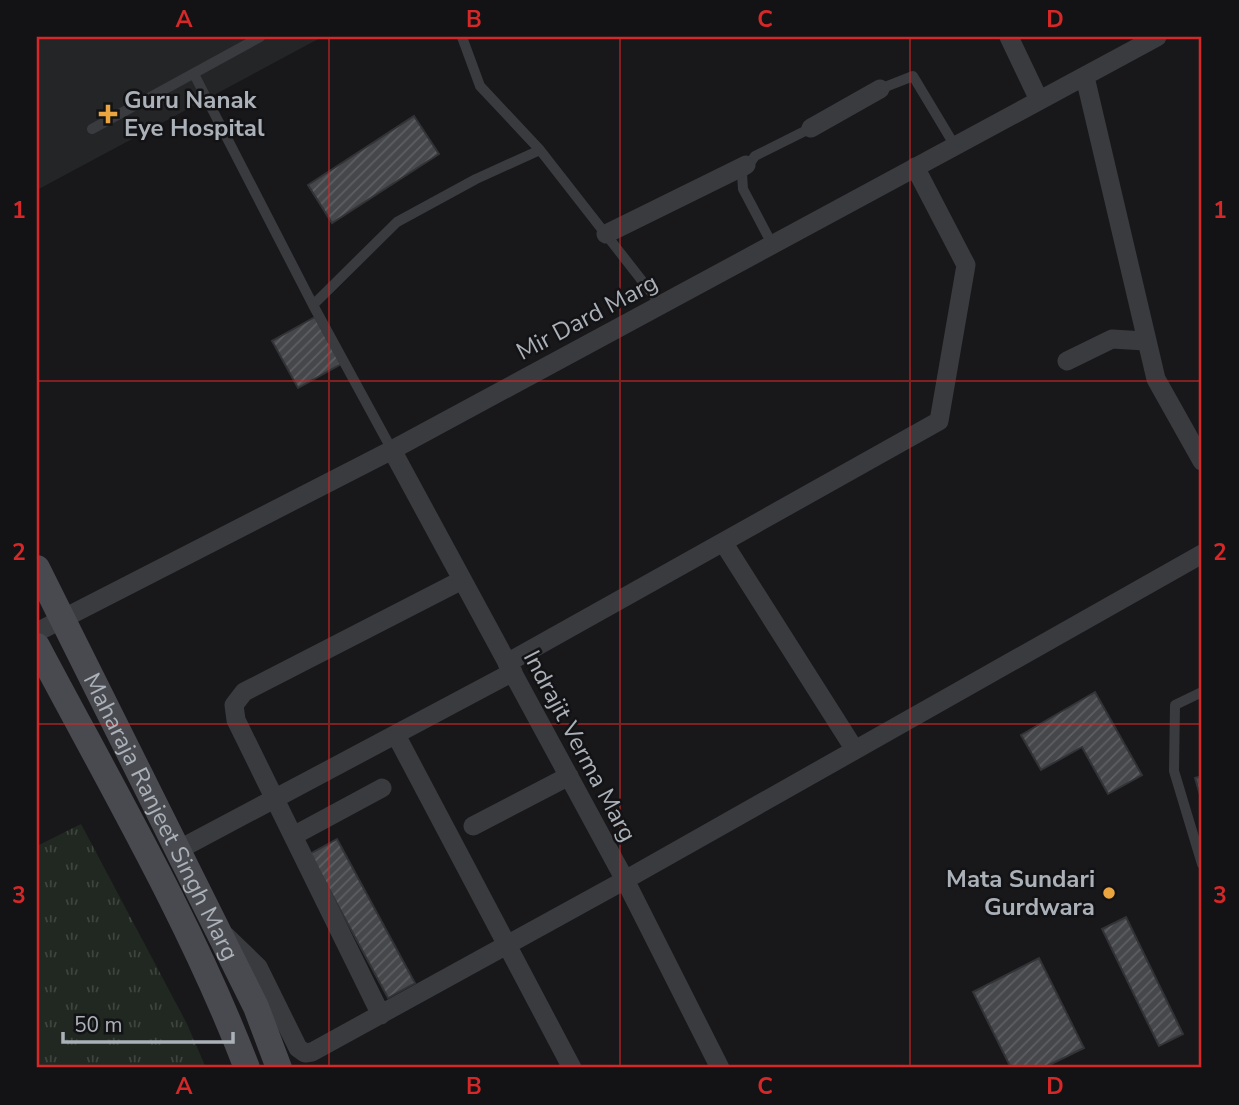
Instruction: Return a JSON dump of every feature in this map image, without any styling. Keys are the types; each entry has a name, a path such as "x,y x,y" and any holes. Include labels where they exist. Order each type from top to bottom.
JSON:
{"main road":[{"name":"Maharaja Ranjeet Singh Marg","path":"37,568 61,621 218,928 256,1007 279,1068"},
{"name":"Maharaja Ranjeet Singh Marg","path":"37,646 164,885 224,1007 247,1068"}],"street":[{"path":"1009,37 1039,100"},
{"name":"Mir Dard Marg","path":"37,632 392,450 1157,37"},
{"path":"1085,76 1156,379 1202,461"},
{"path":"811,128 880,89"},
{"path":"606,234 746,164"},
{"path":"178,850 396,735 723,542 939,421 966,265 915,167"},
{"path":"1067,361 1112,340 1145,341"},
{"name":"Indrajit Verma Marg","path":"392,450 625,880 714,1066"},
{"path":"723,542 855,750"},
{"path":"218,928 258,967 301,1051 312,1052 625,880 1202,554"},
{"path":"381,1015 236,720 234,705 244,692 463,580"},
{"path":"396,735 572,1068"},
{"path":"473,827 569,776"},
{"path":"293,836 382,788"}],"lane":[{"path":"92,129 260,37"},
{"path":"462,37 480,86 540,150 661,305"},
{"path":"194,74 313,305 392,450"},
{"path":"880,89 913,76 955,146"},
{"path":"772,244 743,189 742,174 746,164 755,156 811,128"},
{"path":"313,305 397,222 476,179 540,150"},
{"path":"1202,692 1175,705 1174,771 1202,864"}],"shaded area":[{"name":"Guru Nanak Eye Hospital","path":"37,37 322,37 37,190"}],"green space":[{"path":"81,824 187,1024 206,1068 37,1068 37,846"}],"building":[{"path":"414,116 439,154 332,223 308,185"},
{"path":"315,317 341,364 298,388 272,341"},
{"path":"1095,692 1142,775 1108,794 1082,747 1041,770 1021,735"},
{"path":"1202,776 1202,802 1195,778"},
{"path":"337,839 415,983 388,998 310,854"},
{"path":"1126,917 1183,1034 1159,1046 1102,929"},
{"path":"1039,958 1084,1048 1043,1068 1011,1068 973,992"}],"place":[{"name":"Guru Nanak Eye Hospital","path":"108,114"},
{"name":"Mata Sundari Gurdwara","path":"1109,893"}]}
